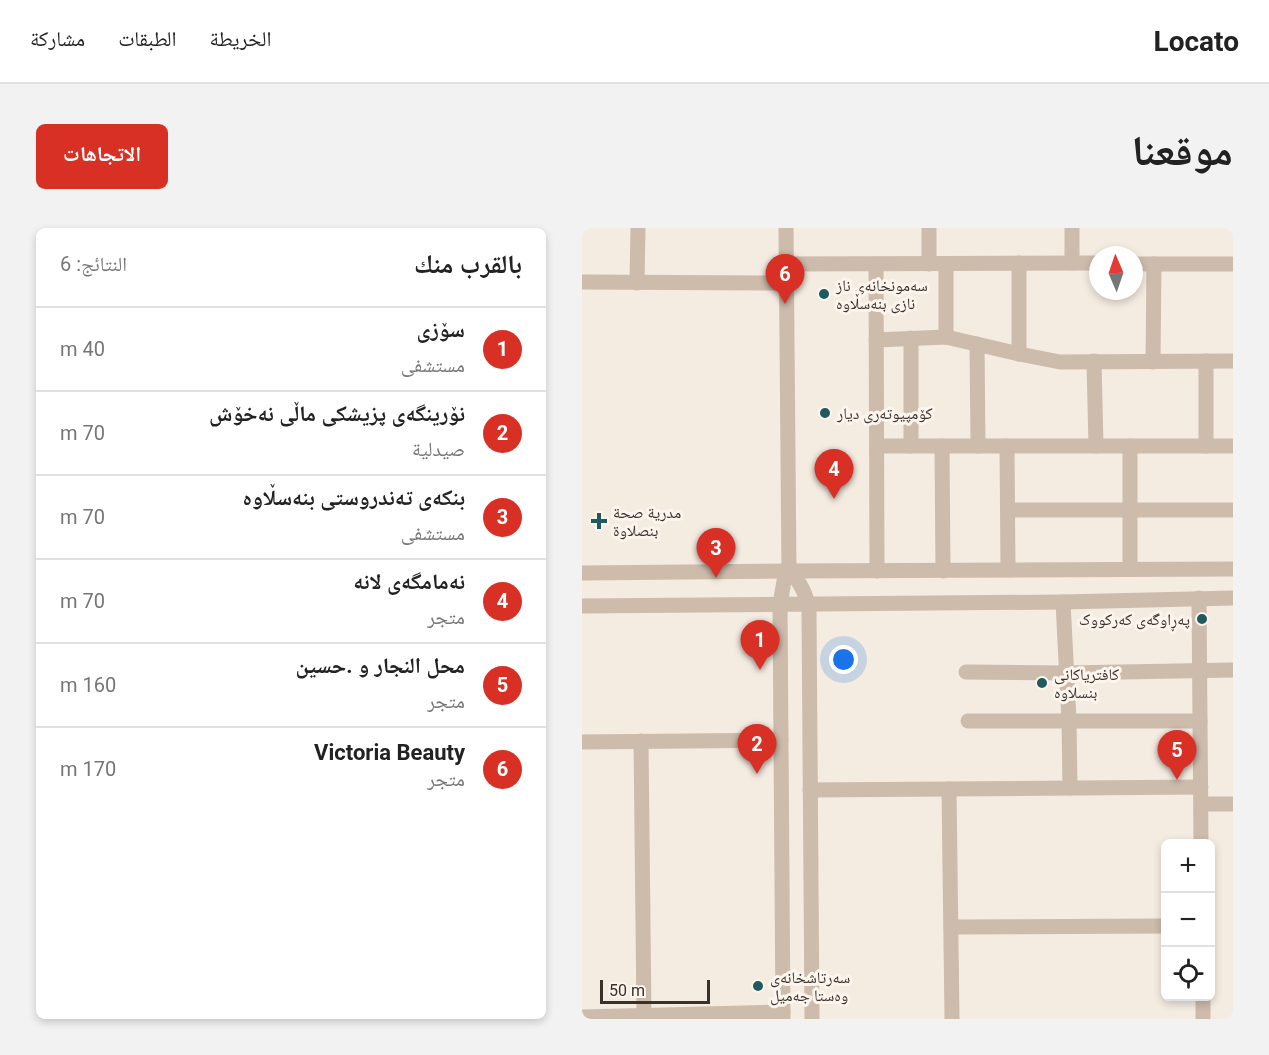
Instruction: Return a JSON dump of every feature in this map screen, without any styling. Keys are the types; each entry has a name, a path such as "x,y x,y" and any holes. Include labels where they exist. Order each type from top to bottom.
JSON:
{"street":[{"path":"637,283 638,228"},
{"path":"582,1017 783,1016 780,604 784,581 789,571 786,228"},
{"path":"929,228 929,264"},
{"path":"1072,228 1072,263"},
{"path":"1019,263 1019,354"},
{"path":"786,264 1089,263"},
{"path":"876,264 877,571"},
{"path":"946,264 946,337"},
{"path":"1143,264 1233,264"},
{"path":"1153,362 1154,264"},
{"path":"582,282 786,283"},
{"path":"876,340 946,337 1060,362 1233,361"},
{"path":"911,338 911,446"},
{"path":"977,344 978,446"},
{"path":"1206,360 1206,446"},
{"path":"1094,362 1096,446"},
{"path":"877,446 1233,446"},
{"path":"942,446 943,571"},
{"path":"1007,446 1008,570"},
{"path":"1130,446 1130,569"},
{"path":"1008,510 1233,510"},
{"path":"582,573 1233,569"},
{"path":"789,571 801,585 808,604 812,1019"},
{"path":"1199,598 1201,839"},
{"path":"582,606 1063,602 1233,598"},
{"path":"1063,602 1070,788"},
{"path":"966,672 1233,670"},
{"path":"968,721 1200,721"},
{"path":"582,742 781,740"},
{"path":"641,741 644,1015"},
{"path":"810,790 1201,787"},
{"path":"949,789 952,1019"},
{"path":"1201,804 1233,804"},
{"path":"951,927 1161,926"},
{"path":"1203,1001 1203,1019"}],"place":[{"name":"سەمونخانەی ناز نازی بنەسڵاوە","path":"824,294"},
{"name":"Victoria Beauty","path":"785,304"},
{"name":"کۆمپیوتەری دیار","path":"825,413"},
{"name":"نەمامگەی لانە","path":"834,499"},
{"name":"مدرية صحة بنصلاوة","path":"599,521"},
{"name":"بنكەی تەندروستی بنەسڵاوە","path":"716,578"},
{"name":"پەڕاوگەی کەرکووک","path":"1202,619"},
{"name":"سۆزی","path":"760,670"},
{"name":"كافترياكانى بنسلاوه","path":"1042,683"},
{"name":"نۆرینگەی پزیشکی ماڵی نەخۆش","path":"757,774"},
{"name":"محل النجار و .حسين","path":"1177,780"},
{"name":"سەرتاشخانەی وەستا جەمیل","path":"758,986"}]}
